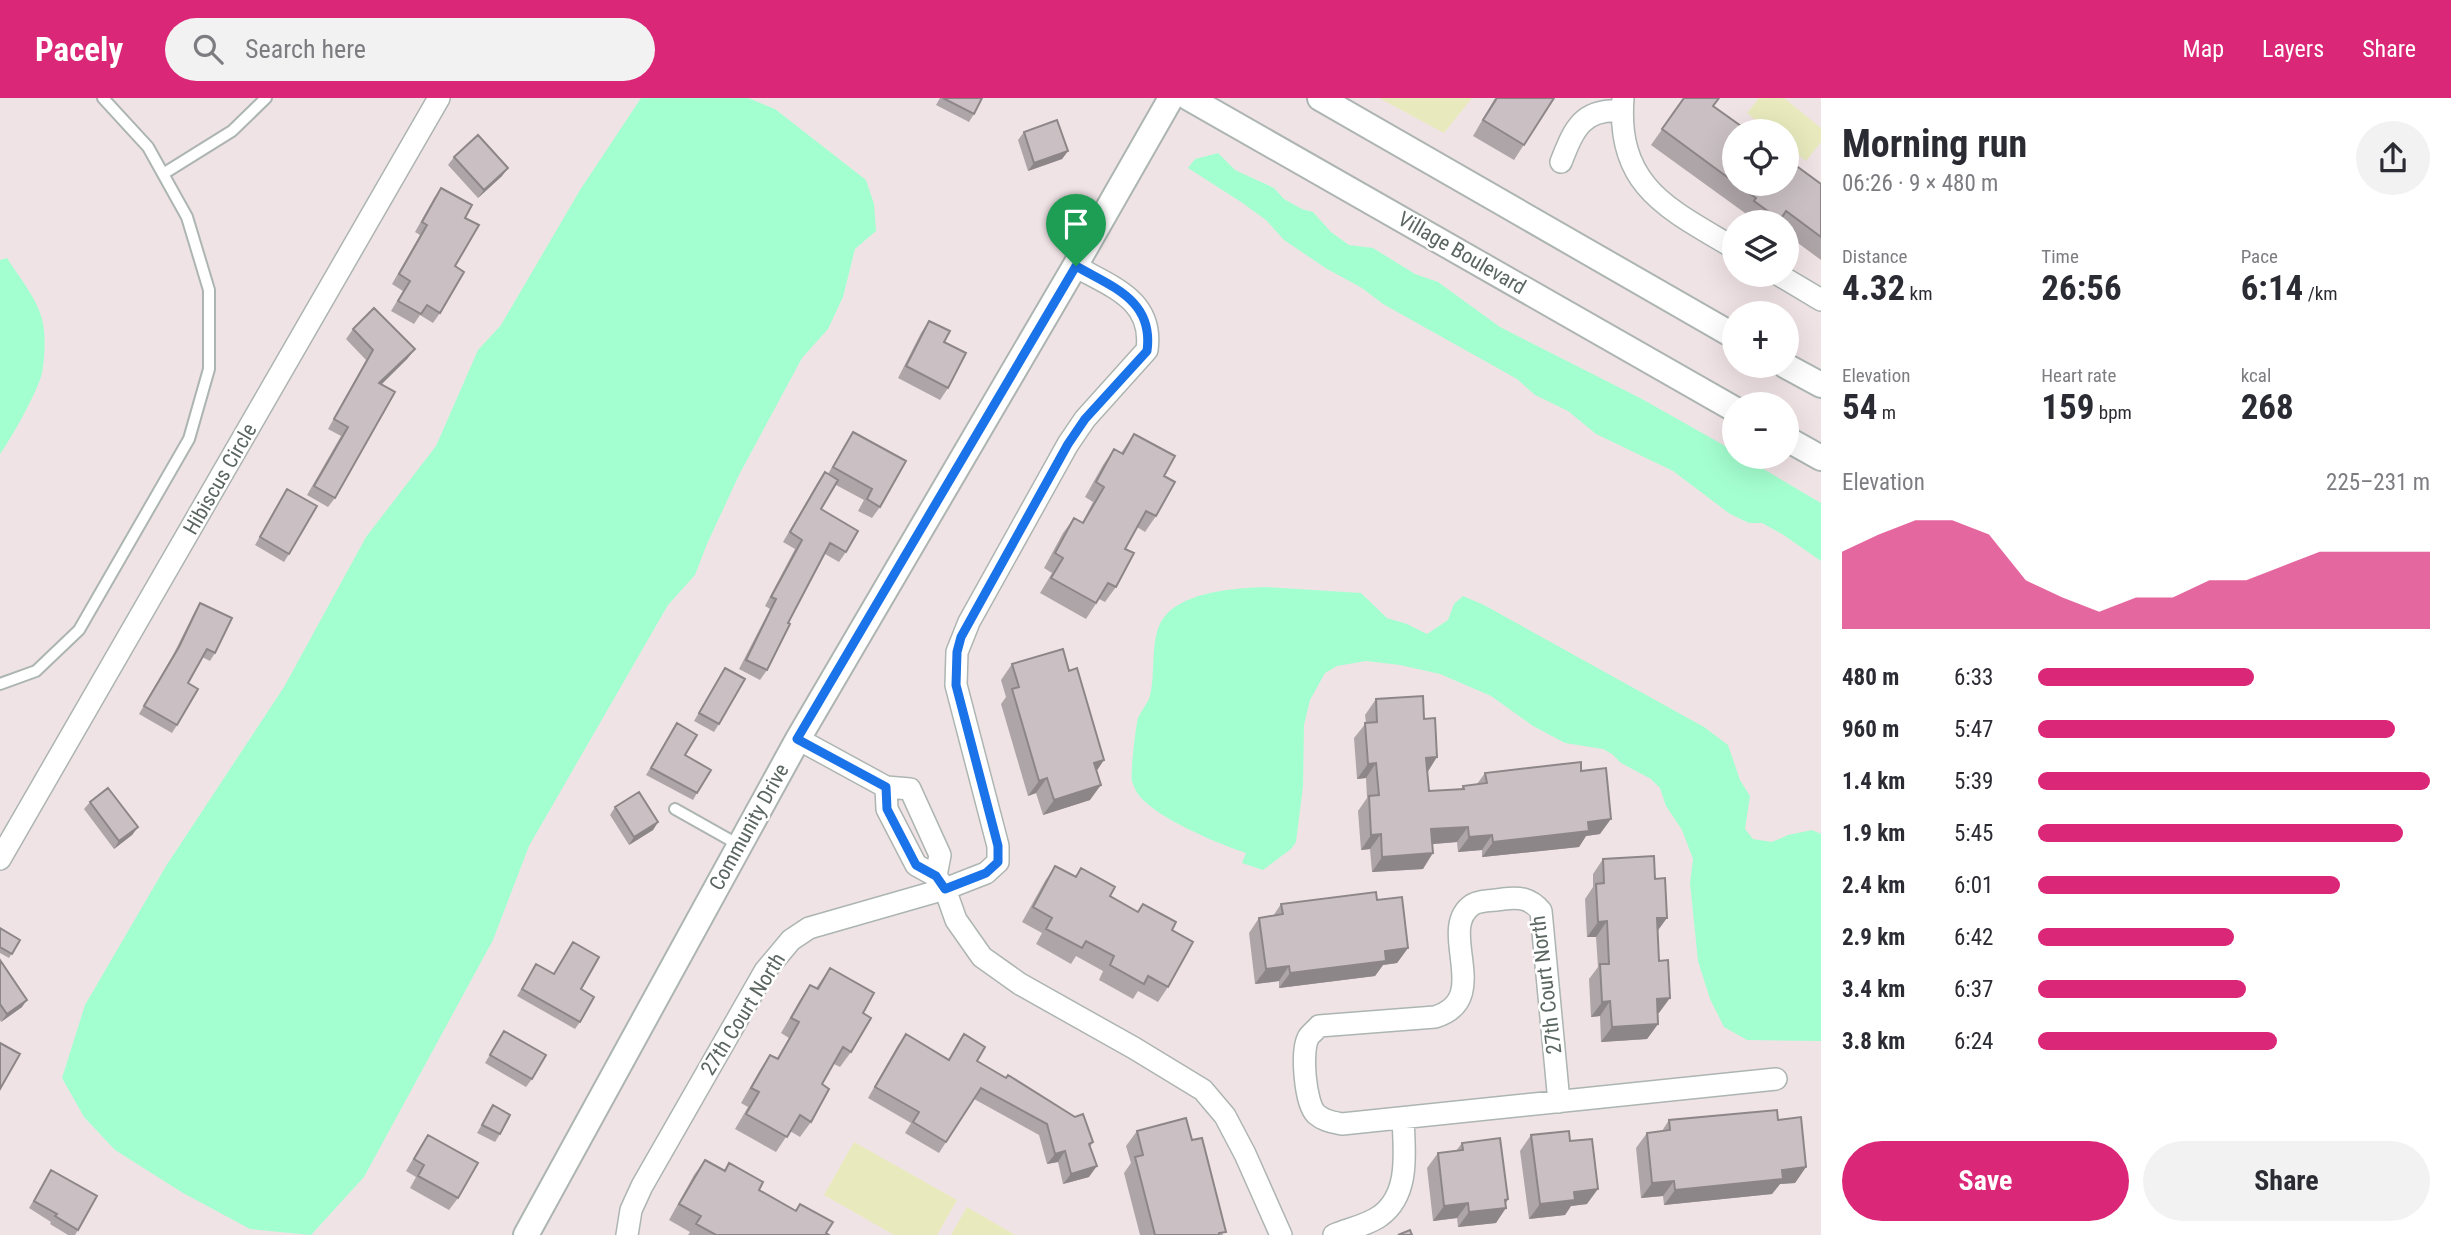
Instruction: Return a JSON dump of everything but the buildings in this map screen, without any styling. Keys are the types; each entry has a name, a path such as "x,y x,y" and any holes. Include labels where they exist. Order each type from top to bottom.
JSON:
{"street":[{"name":"Hibiscus Circle","path":"0,859 439,98"},
{"name":"Community Drive","path":"526,1235 797,739 1076,266 1171,98"},
{"name":"Village Boulevard","path":"1189,98 1722,402"},
{"path":"1320,98 1722,330"},
{"path":"1561,162 1571,137 1581,122 1592,114 1623,105 1623,127 1630,156 1653,195 1722,241"},
{"name":"27th Court North","path":"626,1235 631,1210 642,1186 777,954 809,928 940,883 986,873 998,862 998,846 956,685 957,652 961,637 1068,444 1085,419 1147,351 1149,336 1146,321 1128,296 1076,266"},
{"path":"1799,287 1821,300"},
{"path":"1799,373 1821,385"},
{"path":"1799,446 1821,458"},
{"path":"797,739 886,787 910,789 940,855 940,883 956,920 982,957 1020,984 1203,1090 1225,1116 1282,1235"},
{"path":"886,787 887,809 916,865 940,883"},
{"name":"27th Court North","path":"1559,1102 1541,911 1531,900 1516,897 1474,903 1463,913 1460,928 1463,992 1450,1013 1435,1017 1319,1026 1308,1037 1305,1052 1307,1097 1314,1112 1326,1121 1342,1124 1559,1102 1776,1079"},
{"path":"1334,1235 1380,1216 1391,1203 1404,1172 1403,1118"}],"lane":[{"path":"0,684 36,671 79,631 189,439 209,369 209,290 187,216 148,147 103,98"},
{"path":"163,174 232,131 266,98"},
{"path":"675,809 739,845"}],"shaded area":[{"path":"641,98 748,98 775,109 866,180 874,204 876,231 855,249 843,297 828,329 802,358 739,475 695,575 668,605 529,846 493,940 364,1177 311,1235 250,1229 183,1193 115,1150 84,1117 62,1078 85,1005 166,866 284,687 366,537 436,446 478,350 501,325 580,190"},
{"path":"1379,98 1472,98 1444,133"},
{"path":"1759,98 1784,98 1821,128 1821,142 1806,161 1799,155 1799,119 1754,119 1747,113"},
{"path":"1218,153 1235,170 1274,188 1284,199 1313,212 1331,232 1349,245 1373,248 1415,274 1438,282 1500,327 1642,399 1722,444 1722,469 1763,469 1821,503 1821,561 1762,523 1749,523 1730,514 1673,471 1596,434 1568,411 1535,395 1517,379 1383,304 1362,288 1327,269 1284,240 1266,220 1188,168 1195,159"},
{"path":"7,258 39,311 44,332 44,353 42,373 35,391 0,454 0,260"},
{"path":"1266,587 1361,593 1387,618 1427,634 1448,620 1454,604 1463,596 1484,605 1704,727 1728,745 1740,780 1750,796 1745,829 1753,839 1772,842 1788,835 1812,830 1821,834 1821,1041 1747,1040 1724,1027 1710,999 1698,961 1690,883 1693,859 1682,830 1666,806 1660,788 1651,779 1621,763 1603,749 1565,743 1533,726 1491,696 1440,674 1366,661 1337,666 1325,673 1310,700 1304,725 1303,786 1296,842 1291,849 1263,870 1242,863 1246,853 1186,828 1155,810 1136,791 1132,781 1132,760 1138,718 1151,690 1156,634 1160,624 1174,608 1198,596 1226,590"},
{"path":"854,1142 957,1200 937,1235 894,1235 824,1195"},
{"path":"967,1207 1015,1235 951,1235"}],"route":[{"path":"1076,266 1128,296 1138,307 1146,321 1149,336 1147,351 1085,419 1068,444 961,637 955,669 956,685 998,846 998,862 986,873 945,889 936,876 916,865 887,809 886,787 797,739 1076,266"}]}
